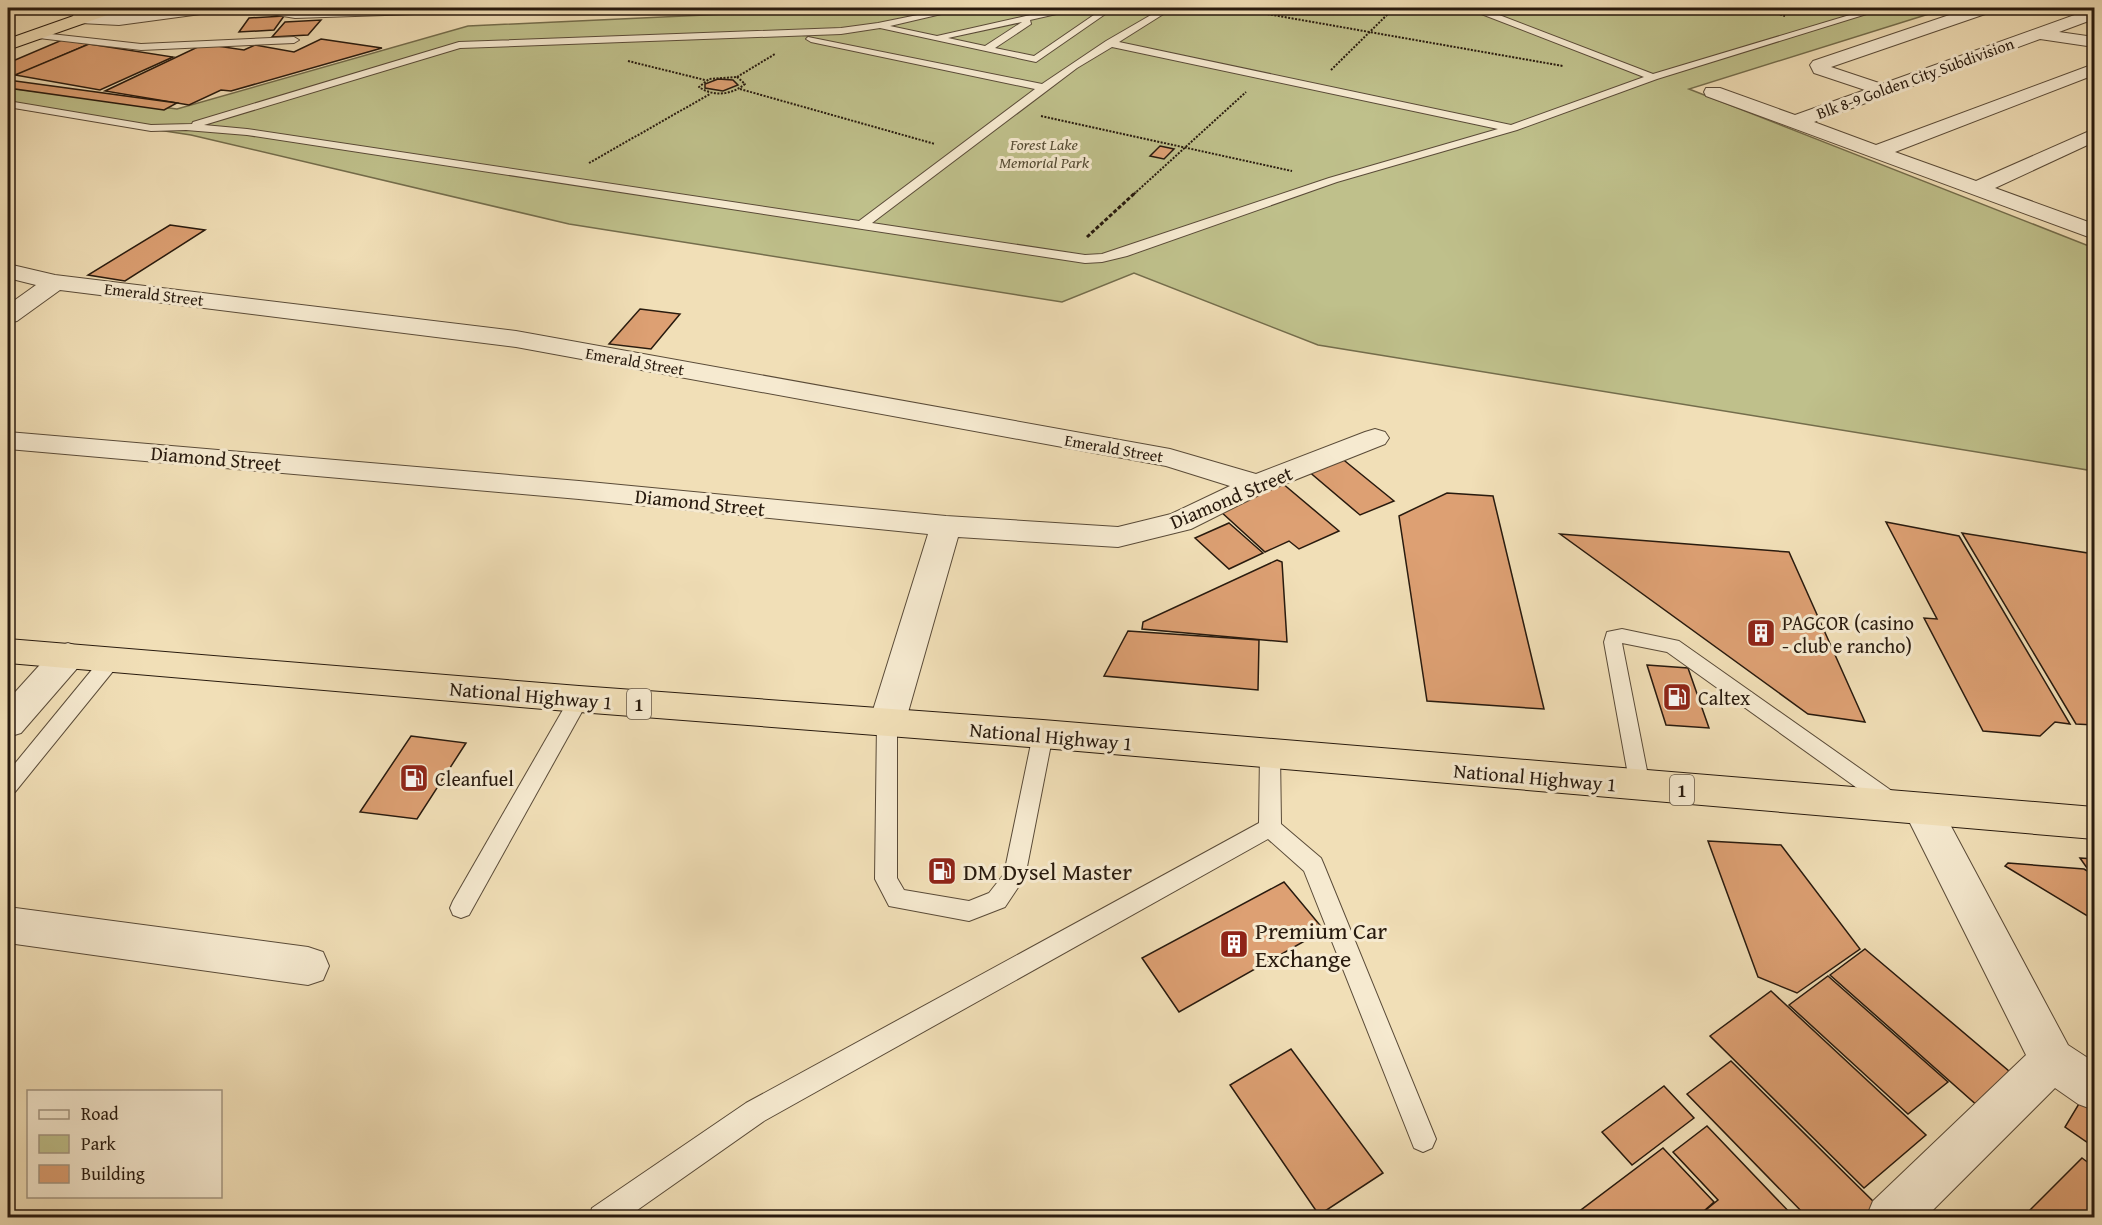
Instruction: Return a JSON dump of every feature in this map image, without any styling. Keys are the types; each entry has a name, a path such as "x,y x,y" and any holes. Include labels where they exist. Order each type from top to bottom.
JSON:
{"highway":[{"path":"8,45 110,8"},
{"name":"National Highway 1","path":"8,651 1043,735 1912,810 2094,823"}],"street":[{"path":"80,18 119,20 208,8"},
{"path":"265,8 295,13 445,8"},
{"path":"1882,90 1820,69 1819,65 1985,8"},
{"name":"Blk 8-9 Golden City Subdivision","path":"1793,123 2092,15"},
{"path":"2036,34 2094,42"},
{"path":"1876,152 2094,69"},
{"path":"1713,92 1976,189 2090,227"},
{"path":"1976,189 2094,135"},
{"name":"Emerald Street","path":"8,271 55,282 516,339 1170,458 1257,484"},
{"path":"8,316 55,282"},
{"name":"Diamond Street","path":"8,440 579,490 946,526 1118,537 1180,522 1257,484 1375,438"},
{"path":"887,723 946,526"},
{"path":"8,723 68,656"},
{"path":"1912,810 2052,1060 2094,1088"},
{"path":"8,925 308,966"},
{"path":"1890,1218 2052,1060"}],"lane":[{"path":"186,127 459,45 788,33 878,26 962,8"},
{"path":"935,39 1071,8"},
{"path":"1036,59 1109,8"},
{"path":"863,224 1073,66 1169,8"},
{"path":"1474,8 1653,77"},
{"path":"8,104 151,128 186,127 247,132 1093,258 1124,253 1334,180 1513,128 1653,77 1881,8"},
{"path":"986,49 1039,15"},
{"path":"878,26 1073,66"},
{"path":"788,33 1044,88"},
{"path":"33,35 141,47 294,40"},
{"path":"1109,43 1513,128"},
{"path":"1640,786 1613,637 1622,636 1672,646 1912,810"},
{"path":"8,786 111,660"},
{"path":"460,908 579,699"},
{"path":"887,723 886,879 897,899 969,911 997,900 1014,878 1043,735"},
{"path":"1270,754 1270,828 1313,866 1423,1139"},
{"path":"602,1218 755,1112 1270,828"}],"path":[{"path":"1233,8 1563,66"},
{"path":"1314,86 1394,8"},
{"path":"736,77 805,37"},
{"path":"621,59 706,80 723,76 736,77 745,84 725,93 711,93 699,87 706,80"},
{"path":"1067,254 1264,75"},
{"path":"740,88 959,150"},
{"path":"560,179 711,93"},
{"path":"1013,110 1334,180"}],"green space":[{"name":"Forest Lake Memorial Park","path":"856,8 1948,8 1689,89 2094,248 2094,471 1318,345 1134,273 1062,302 569,224 191,135 8,107 8,88 177,109 468,26"}],"building":[{"path":"284,16 274,30 239,32 249,18"},
{"path":"321,20 308,35 272,37 285,22"},
{"path":"321,39 382,48 231,91 221,90 189,105 105,91 204,44 244,50 255,45 294,52"},
{"path":"62,40 89,44 17,75 8,74 8,63"},
{"path":"89,44 173,57 100,90 15,75"},
{"path":"718,79 733,80 738,85 723,91 705,88 705,84"},
{"path":"8,80 177,103 164,110 8,88"},
{"path":"1160,146 1174,149 1164,159 1150,156"},
{"path":"170,225 205,230 125,281 88,275"},
{"path":"640,309 680,314 651,349 609,344"},
{"path":"1340,457 1394,501 1360,515 1307,470"},
{"path":"1282,483 1339,531 1299,549 1289,541 1265,552 1219,510"},
{"path":"1447,493 1493,496 1544,709 1427,701 1399,516"},
{"path":"1886,522 1959,536 2070,724 2055,722 2040,736 1983,731 1924,618 1937,619"},
{"path":"1229,523 1263,553 1229,569 1195,538"},
{"path":"1962,533 2094,554 2094,725 2076,724"},
{"name":"PAGCOR (casino - club e rancho)","path":"1560,534 1789,552 1865,722 1808,714"},
{"path":"1277,560 1282,562 1287,642 1142,629 1143,622"},
{"path":"1128,631 1259,640 1258,690 1104,676"},
{"name":"Caltex","path":"1647,665 1688,668 1709,728 1666,725"},
{"name":"Cleanfuel","path":"411,736 466,743 417,819 360,812"},
{"path":"1708,841 1781,845 1860,949 1797,993 1758,977"},
{"path":"2080,858 2094,859 2094,873 2087,868"},
{"path":"2008,863 2084,869 2094,875 2094,920 2005,866"},
{"name":"Premium Car Exchange","path":"1284,882 1324,930 1179,1012 1142,958"},
{"path":"1865,949 2016,1077 1979,1107 1830,975"},
{"path":"1828,976 1948,1082 1908,1114 1789,1005"},
{"path":"1771,991 1926,1135 1864,1188 1710,1036"},
{"path":"1291,1049 1383,1173 1319,1215 1230,1085"},
{"path":"1731,1061 1880,1208 1870,1218 1808,1218 1687,1094"},
{"path":"1664,1086 1694,1118 1632,1165 1602,1132"},
{"path":"2083,1097 2094,1105 2094,1147 2065,1127"},
{"path":"1707,1126 1795,1218 1696,1218 1718,1200 1673,1152"},
{"path":"1663,1148 1714,1202 1696,1218 1581,1218 1577,1213"},
{"path":"2082,1158 2094,1167 2094,1218 2022,1218"}],"place":[{"name":"PAGCOR (casino - club e rancho)","path":"1761,633"},
{"name":"Caltex","path":"1677,697"},
{"name":"Cleanfuel","path":"414,778"},
{"name":"DM Dysel Master","path":"942,871"},
{"name":"Premium Car Exchange","path":"1234,944"}]}
